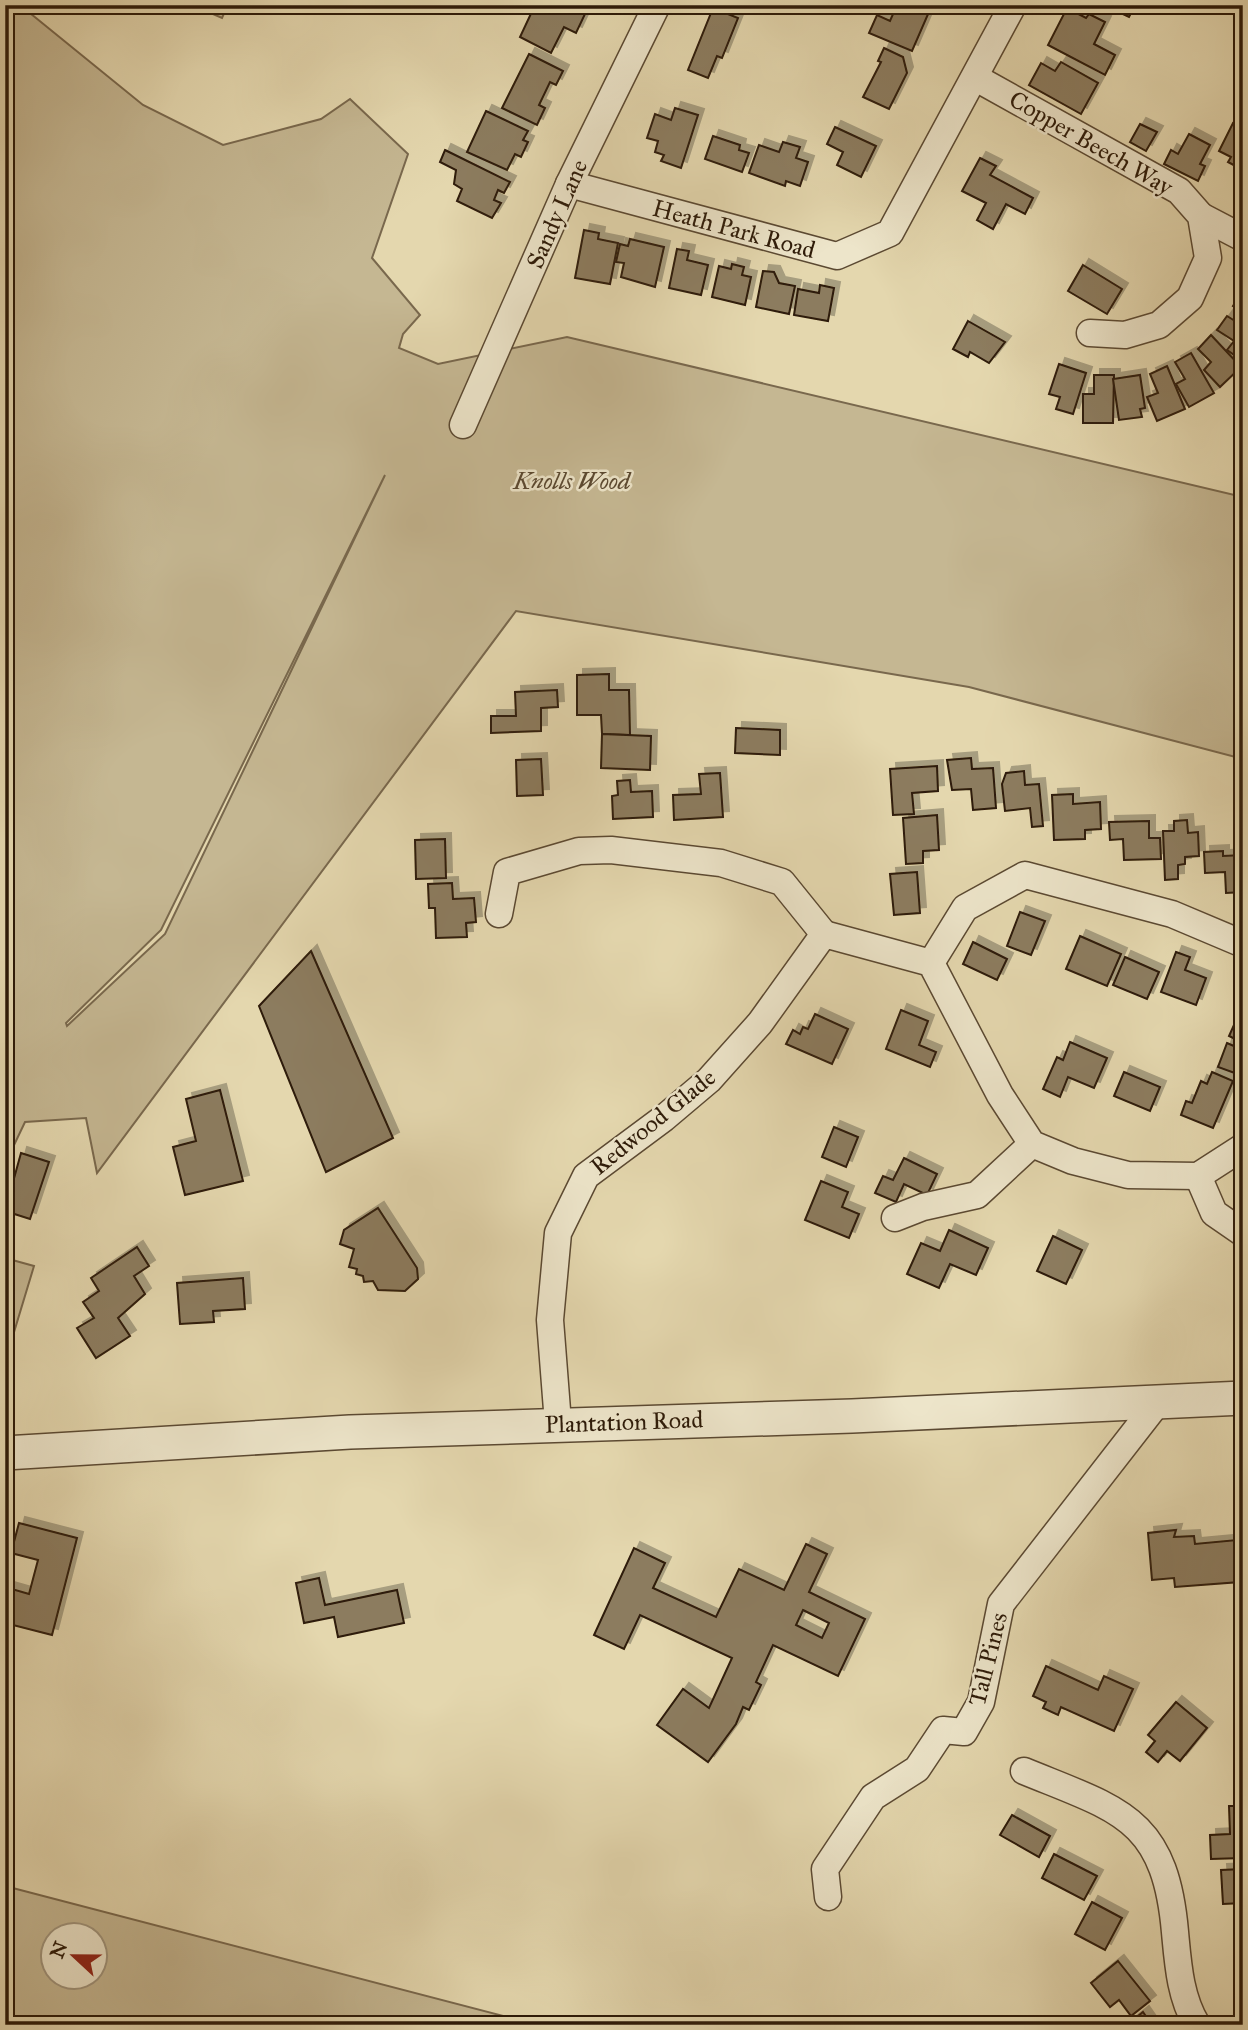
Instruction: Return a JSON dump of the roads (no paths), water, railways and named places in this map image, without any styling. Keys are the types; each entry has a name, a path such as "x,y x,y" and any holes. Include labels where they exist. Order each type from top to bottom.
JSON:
{"street":[{"name":"Sandy Lane","path":"463,425 569,184 657,5"},
{"name":"Heath Park Road","path":"569,184 836,256 890,233 1013,5"},
{"name":"Copper Beech Way","path":"976,78 1179,191 1201,216 1243,239"},
{"path":"1090,333 1125,335 1159,325 1189,298 1208,258 1201,216"},
{"path":"499,914 507,872 579,851 611,850 721,863 782,883 824,934 931,963 1000,1095 1032,1144 1073,1161 1128,1175 1198,1176 1243,1147"},
{"path":"931,963 965,908 1025,876 1172,914 1243,944"},
{"name":"Redwood Glade","path":"558,1423 551,1320 558,1233 586,1175 664,1118 709,1080 760,1023 824,934"},
{"path":"895,1218 977,1195 1032,1144"},
{"path":"1198,1176 1214,1213 1243,1233"},
{"name":"Plantation Road","path":"5,1453 558,1423 852,1416 1243,1398"},
{"name":"Tall Pines","path":"828,1897 825,1868 873,1797 918,1769 943,1731 964,1732 981,1702 1000,1604 1158,1402"},
{"path":"1024,1770 1115,1808 1154,1845 1172,1892 1185,2005 1197,2025"}],"park label":[{"name":"Knolls Wood","path":"572,481"}]}
